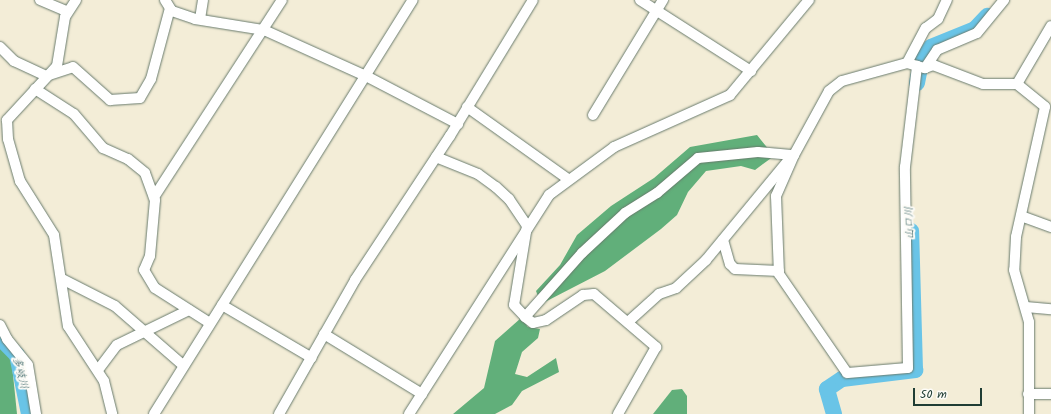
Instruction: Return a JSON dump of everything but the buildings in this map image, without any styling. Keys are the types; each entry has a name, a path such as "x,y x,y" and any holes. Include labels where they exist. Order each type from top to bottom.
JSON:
{"street":[{"path":"40,0 68,12"},
{"path":"76,0 68,12 57,66 35,89 3,117 20,181 54,235 62,278 68,326 90,365 98,370 110,396 112,414"},
{"path":"200,19 203,0"},
{"path":"154,197 264,30 282,0"},
{"path":"154,414 412,0"},
{"path":"279,414 388,226 458,124 466,107 533,0"},
{"path":"640,0 751,71"},
{"path":"593,115 663,0"},
{"path":"410,414 527,226 549,194 614,147 730,95 808,0"},
{"path":"947,0 938,19 926,28 916,66 905,167 908,368 847,373 779,272 776,196 794,155 829,91 842,81 916,66 933,65 983,84 1017,84 1048,107 1021,216 1014,270 1026,307 1029,414"},
{"path":"916,66 937,50 977,33 1004,0"},
{"path":"0,47 14,61 46,76 73,67 110,100 140,98 151,79 168,4 200,19 264,30 366,76 458,124"},
{"path":"1017,84 1051,26"},
{"path":"35,89 74,114 103,148 128,159 145,173 154,197 152,239 144,270 155,288 210,323"},
{"path":"466,107 568,179"},
{"path":"525,317 582,254 625,213 657,193 698,158 758,152 794,155"},
{"path":"628,322 659,294 676,288 723,240 754,198 794,155"},
{"path":"436,157 478,174 496,187 509,199 527,226 514,305 525,317 533,323 546,320 583,295 594,294 656,347 618,414"},
{"path":"1021,216 1051,227"},
{"path":"723,240 730,264 735,269 779,272"},
{"path":"62,278 115,306 184,366"},
{"path":"222,305 312,358"},
{"path":"1026,307 1051,309"},
{"path":"98,370 117,345 147,333 189,310"},
{"path":"0,325 7,339 28,364 36,414"},
{"path":"324,334 422,394"},
{"path":"1028,394 1051,394"}],"green space":[{"path":"757,135 774,156 755,170 741,166 706,171 688,192 677,215 661,229 605,271 541,304 536,291 560,265 577,235 611,206 654,178 690,147"},
{"path":"521,318 528,327 540,329 538,338 522,352 515,374 527,377 556,358 559,372 522,391 512,405 495,414 453,414 484,388 495,341"},
{"path":"0,344 11,355 17,414 0,414"},
{"path":"682,389 687,396 687,414 653,414 672,390"}],"waterway":[{"name":"山口川","path":"917,83 921,62 931,47 975,29 987,16"},
{"name":"山口川","path":"834,414 827,389 842,379 915,370 911,231"},
{"name":"多岐川","path":"0,338 17,355 29,414"}]}
